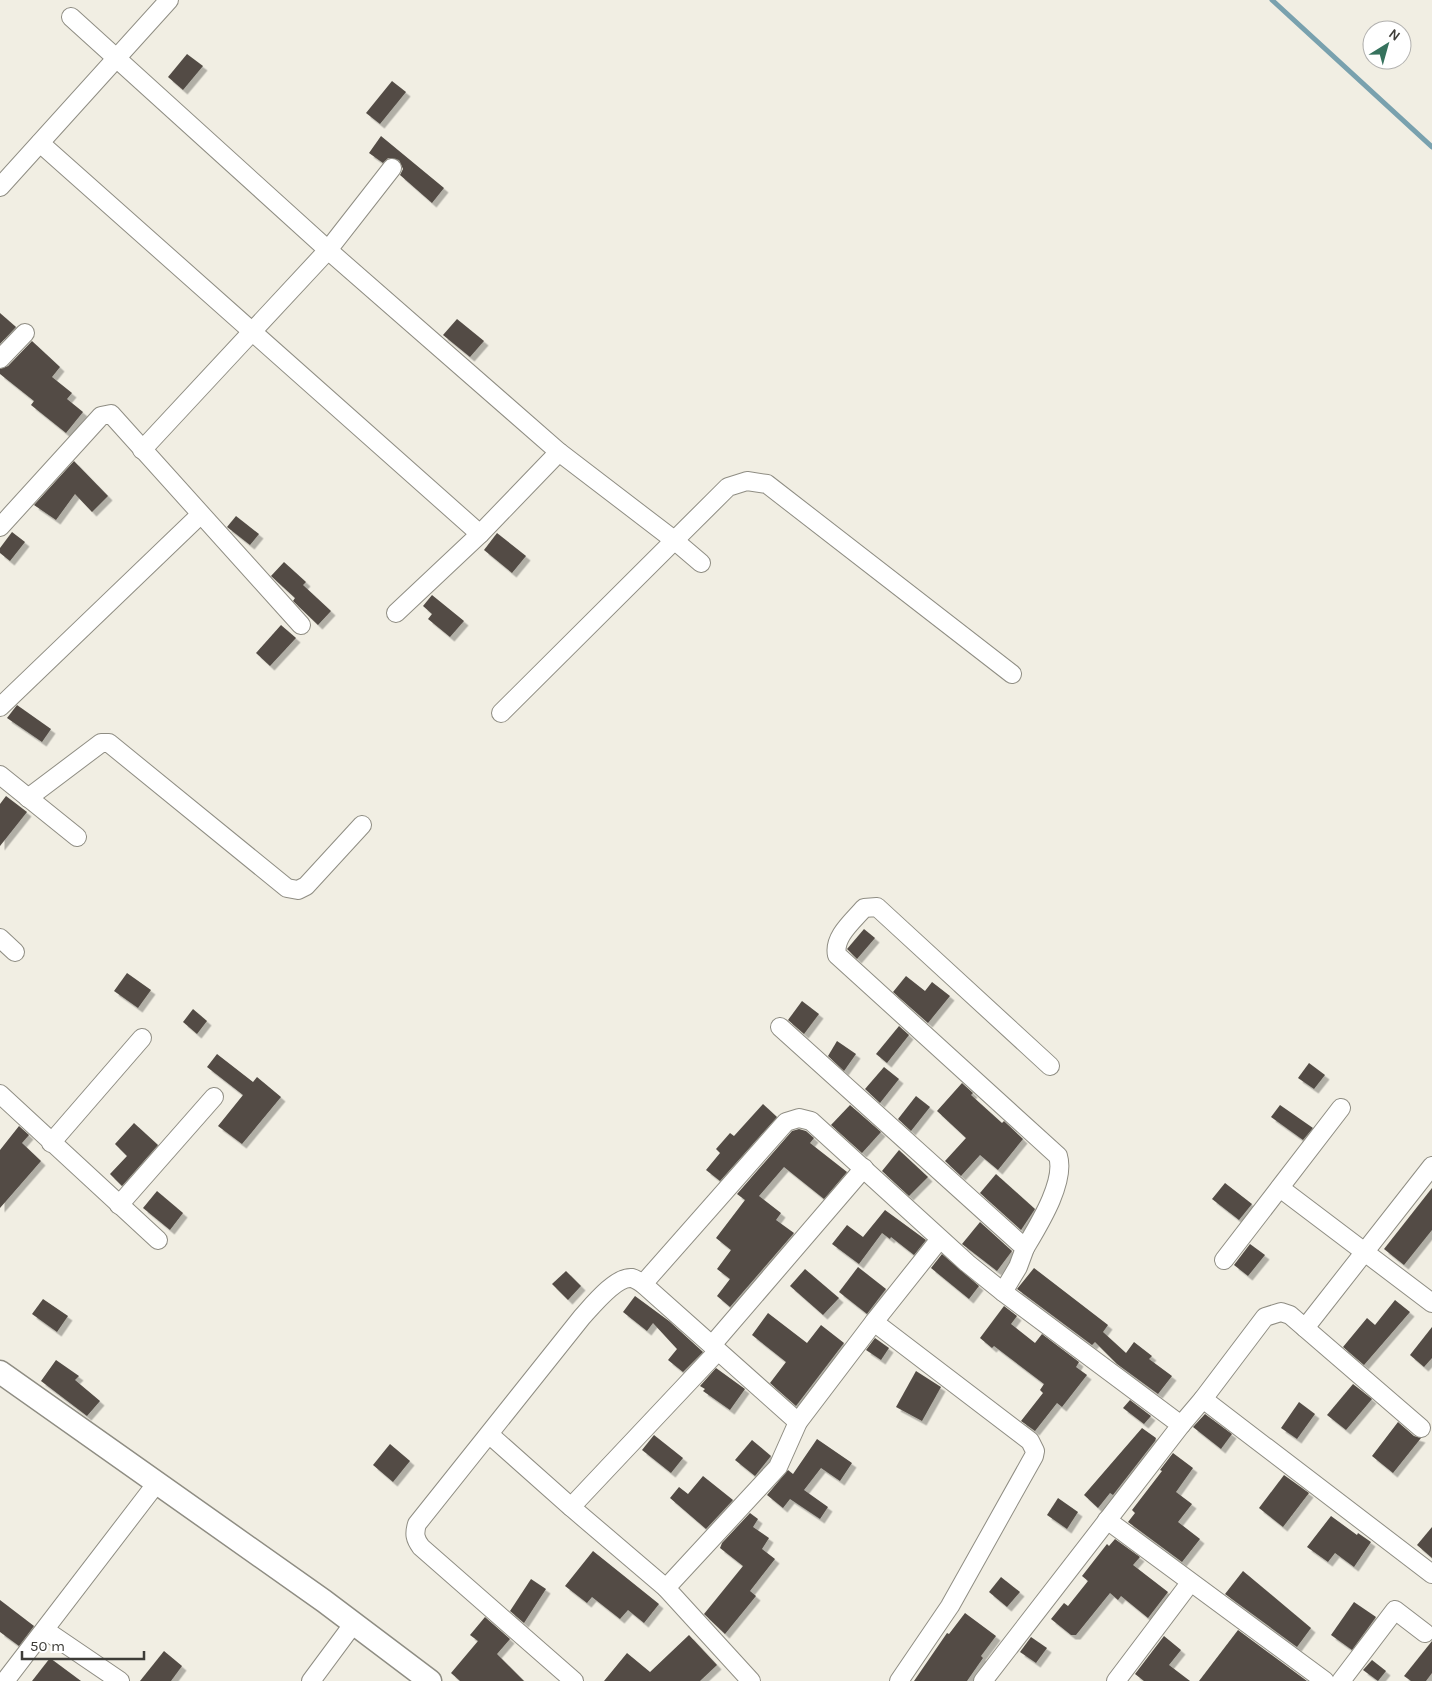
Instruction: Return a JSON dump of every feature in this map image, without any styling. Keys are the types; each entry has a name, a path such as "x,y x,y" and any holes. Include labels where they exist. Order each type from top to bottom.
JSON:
{"main road":[{"path":"0,1372 354,1623 430,1681"}],"street":[{"path":"0,187 169,0"},
{"path":"72,17 328,250 559,452 701,563"},
{"path":"40,143 480,534"},
{"path":"142,450 328,250 392,168"},
{"path":"0,359 25,333"},
{"path":"0,527 101,416 114,416 142,450 300,625"},
{"path":"396,613 480,534 559,452"},
{"path":"501,713 728,486 746,481 767,484 1012,674"},
{"path":"0,708 200,515"},
{"path":"28,798 101,743 109,743 288,888 298,890 306,886 362,825"},
{"path":"0,775 76,837"},
{"path":"1003,1292 1018,1267 1025,1248 1046,1211 1061,1169 1058,1156 837,955 835,947 838,940 864,908 877,907 1050,1066"},
{"path":"0,938 15,952"},
{"path":"780,1027 1025,1248"},
{"path":"51,1143 142,1038"},
{"path":"0,1094 158,1240"},
{"path":"119,1205 214,1097"},
{"path":"1224,1260 1341,1108"},
{"path":"643,1284 786,1122 799,1118 811,1121 940,1239 1003,1292 1181,1425"},
{"path":"1305,1328 1432,1166"},
{"path":"571,1507 715,1348 864,1168"},
{"path":"1280,1188 1432,1303"},
{"path":"666,1588 778,1467 798,1422 940,1239"},
{"path":"574,1681 415,1540 414,1532 417,1524 490,1435 582,1317 611,1288 622,1280 633,1278 643,1284 798,1422"},
{"path":"983,1681 1265,1317 1280,1312 1290,1315 1421,1428"},
{"path":"874,1322 1030,1441 1035,1451 1034,1456 950,1606 899,1681"},
{"path":"1203,1399 1432,1574"},
{"path":"490,1435 666,1588 751,1681"},
{"path":"5,1681 156,1484"},
{"path":"1107,1520 1324,1681"},
{"path":"1122,1679 1190,1583"},
{"path":"1341,1681 1395,1610 1425,1633"},
{"path":"312,1681 354,1623"},
{"path":"45,1630 120,1681"}],"building":[{"path":"187,54 203,66 183,90 168,77"},
{"path":"392,81 406,92 380,124 366,113"},
{"path":"381,136 444,188 432,203 400,175 403,169 399,160 388,158 383,163 369,153"},
{"path":"0,313 16,327 0,344"},
{"path":"457,319 484,341 470,357 443,335"},
{"path":"32,341 60,367 52,377 72,393 67,399 83,412 66,433 31,405 34,401 0,374 0,369 8,366"},
{"path":"74,461 108,496 92,512 75,494 56,520 34,505"},
{"path":"236,516 259,534 250,545 227,527"},
{"path":"12,532 25,542 10,561 0,553 0,548"},
{"path":"497,533 526,556 512,573 484,550"},
{"path":"284,562 306,582 303,585 331,611 318,625 293,601 295,598 271,576"},
{"path":"432,595 464,621 450,637 428,619 432,614 423,606"},
{"path":"281,625 296,638 270,666 256,653"},
{"path":"17,705 51,729 42,742 7,718"},
{"path":"6,796 27,812 0,846 0,804"},
{"path":"864,929 875,938 857,959 847,949"},
{"path":"127,973 151,990 138,1008 114,991"},
{"path":"906,976 925,991 932,982 950,996 928,1023 893,992"},
{"path":"802,1001 819,1014 804,1034 788,1020"},
{"path":"193,1009 207,1021 197,1034 183,1022"},
{"path":"899,1026 909,1035 887,1063 876,1054"},
{"path":"837,1041 856,1054 844,1071 828,1056"},
{"path":"217,1054 253,1082 257,1077 281,1097 242,1144 218,1126 243,1095 207,1067"},
{"path":"1309,1063 1325,1075 1314,1089 1298,1078"},
{"path":"884,1067 899,1079 880,1103 865,1089"},
{"path":"962,1083 973,1093 971,1095 1023,1139 998,1170 980,1155 961,1176 945,1161 966,1138 937,1111"},
{"path":"916,1096 930,1107 911,1131 898,1119"},
{"path":"763,1104 777,1117 720,1181 706,1170 720,1153 716,1149 730,1133 734,1136"},
{"path":"850,1105 881,1132 862,1153 831,1125"},
{"path":"1280,1105 1313,1128 1303,1140 1271,1117"},
{"path":"134,1123 158,1145 122,1186 110,1174 127,1156 115,1144"},
{"path":"19,1126 29,1135 22,1143 41,1161 0,1208 0,1150"},
{"path":"799,1129 806,1131 814,1138 810,1143 847,1172 824,1199 784,1167 759,1196 781,1213 776,1220 794,1233 730,1307 717,1296 730,1279 717,1269 731,1250 716,1238 745,1200 737,1194 792,1131"},
{"path":"899,1150 928,1177 909,1196 882,1171"},
{"path":"996,1174 1035,1209 1021,1230 980,1193"},
{"path":"1225,1183 1252,1204 1239,1220 1212,1199"},
{"path":"1432,1188 1432,1230 1404,1265 1384,1249"},
{"path":"157,1191 183,1213 170,1230 143,1208"},
{"path":"885,1210 926,1240 914,1255 891,1237 890,1239 882,1233 859,1264 832,1244 847,1225 863,1237"},
{"path":"980,1222 1012,1251 997,1271 962,1244"},
{"path":"1250,1244 1265,1255 1248,1276 1234,1265"},
{"path":"942,1254 979,1286 969,1299 931,1268"},
{"path":"858,1267 886,1289 867,1314 839,1292"},
{"path":"1034,1268 1108,1325 1103,1332 1126,1353 1134,1342 1152,1356 1149,1359 1172,1376 1158,1394 1117,1364 1095,1342 1092,1345 1017,1289"},
{"path":"805,1269 839,1298 823,1315 790,1286"},
{"path":"566,1271 581,1286 568,1300 552,1284"},
{"path":"635,1296 669,1321 703,1352 683,1372 668,1360 677,1349 653,1323 647,1331 623,1312"},
{"path":"43,1299 68,1316 57,1332 32,1314"},
{"path":"1395,1300 1410,1312 1364,1365 1343,1347 1367,1318 1375,1325"},
{"path":"1004,1306 1017,1316 1011,1324 1035,1343 1042,1334 1079,1362 1076,1367 1087,1375 1062,1407 1057,1403 1035,1431 1021,1421 1043,1393 1040,1390 1044,1384 994,1346 992,1348 980,1338"},
{"path":"768,1313 807,1343 821,1325 844,1343 796,1406 770,1383 786,1362 752,1335"},
{"path":"1432,1327 1432,1358 1424,1367 1410,1355"},
{"path":"875,1338 889,1348 881,1360 866,1350"},
{"path":"56,1360 79,1376 75,1380 100,1401 87,1416 41,1381"},
{"path":"716,1368 745,1389 730,1410 703,1391 705,1389 700,1386"},
{"path":"916,1371 941,1387 922,1421 896,1407"},
{"path":"1353,1384 1372,1399 1346,1430 1327,1415"},
{"path":"1130,1400 1151,1416 1144,1424 1123,1408"},
{"path":"1299,1402 1315,1414 1297,1439 1281,1428"},
{"path":"1205,1414 1232,1434 1221,1449 1193,1427"},
{"path":"1398,1422 1414,1436 1421,1438 1393,1473 1372,1456"},
{"path":"1142,1428 1156,1438 1155,1441 1113,1495 1110,1493 1098,1508 1084,1495"},
{"path":"654,1435 683,1458 671,1473 642,1450"},
{"path":"817,1439 852,1463 840,1481 821,1468 804,1490 828,1507 820,1519 790,1499 783,1508 767,1495 788,1470 793,1474"},
{"path":"752,1440 771,1456 755,1476 735,1460"},
{"path":"390,1444 410,1461 393,1482 373,1465"},
{"path":"1173,1453 1193,1468 1176,1492 1192,1504 1178,1522 1200,1539 1182,1562 1128,1522 1135,1513 1132,1510 1162,1471 1160,1470"},
{"path":"1284,1475 1309,1493 1283,1527 1259,1508"},
{"path":"703,1476 733,1500 706,1529 670,1498 679,1487 688,1494"},
{"path":"1058,1498 1078,1512 1067,1529 1047,1515"},
{"path":"750,1513 758,1519 753,1527 769,1538 762,1549 775,1559 750,1591 756,1596 725,1634 704,1614 743,1566 720,1548 722,1543"},
{"path":"1331,1516 1357,1535 1358,1533 1371,1542 1354,1567 1335,1553 1328,1562 1307,1547"},
{"path":"1432,1527 1432,1558 1417,1545"},
{"path":"1115,1539 1140,1557 1133,1565 1168,1592 1148,1618 1121,1596 1118,1600 1110,1593 1076,1635 1071,1635 1051,1619 1064,1603 1068,1606 1088,1581 1082,1576 1107,1544 1109,1546"},
{"path":"593,1551 659,1604 644,1623 628,1610 620,1619 592,1597 587,1603 565,1586"},
{"path":"1243,1571 1311,1628 1297,1647 1225,1594"},
{"path":"1001,1577 1020,1592 1007,1607 989,1592"},
{"path":"531,1579 546,1589 524,1623 510,1611"},
{"path":"0,1600 34,1626 19,1646 0,1632"},
{"path":"1354,1602 1376,1617 1352,1650 1331,1635"},
{"path":"965,1613 996,1636 981,1656 983,1658 967,1681 914,1681 947,1633 949,1634"},
{"path":"485,1617 510,1639 497,1654 524,1681 460,1681 451,1673 478,1641 470,1635"},
{"path":"1238,1630 1307,1681 1199,1681"},
{"path":"689,1635 717,1665 700,1681 604,1681 627,1653 650,1672"},
{"path":"1164,1636 1181,1650 1169,1665 1190,1681 1144,1681 1135,1674"},
{"path":"1031,1637 1047,1648 1036,1663 1020,1652"},
{"path":"1432,1641 1432,1673 1426,1681 1411,1681 1404,1676"},
{"path":"164,1651 182,1666 171,1681 140,1681"},
{"path":"50,1658 81,1681 32,1681"},
{"path":"1372,1660 1386,1671 1378,1681 1363,1670"}],"waterway":[{"path":"1272,0 1432,147"}]}
